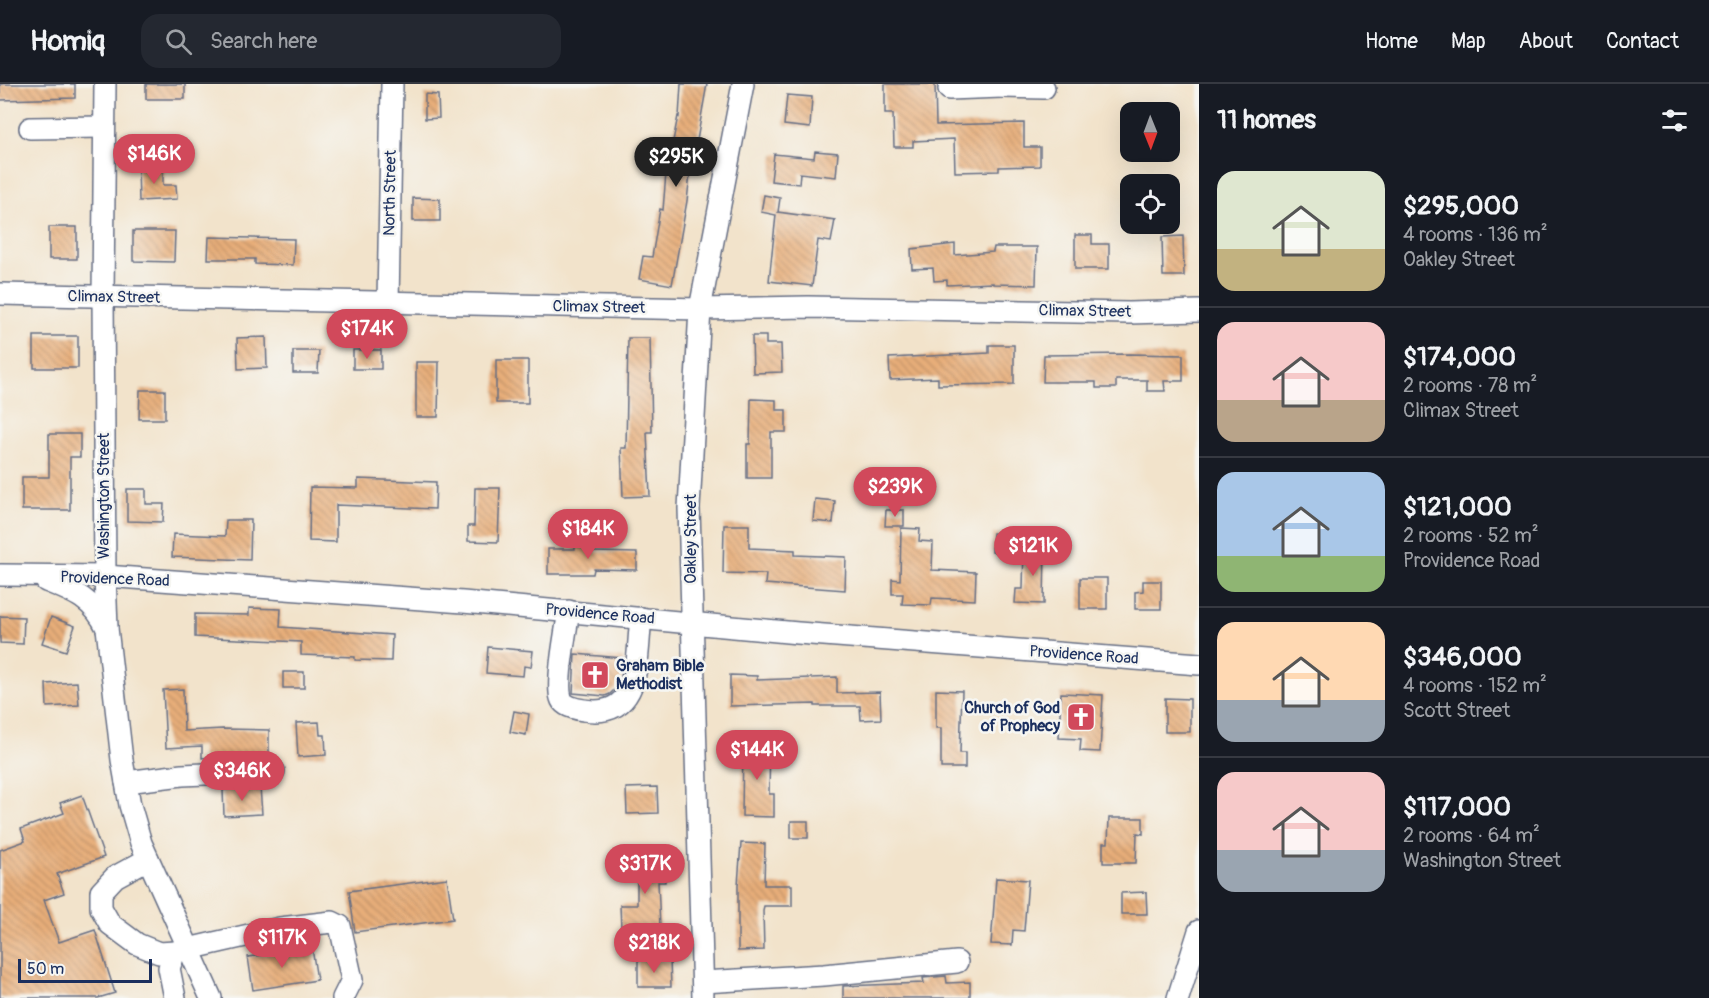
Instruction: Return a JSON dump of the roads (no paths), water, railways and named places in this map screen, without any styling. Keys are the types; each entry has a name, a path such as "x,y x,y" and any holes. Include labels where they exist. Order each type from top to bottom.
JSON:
{"street":[{"name":"Washington Street","path":"105,84 103,297 107,628 126,782 141,843 182,951 211,998"},
{"name":"North Street","path":"388,303 392,84"},
{"name":"Oakley Street","path":"703,990 689,508 700,309 743,84"},
{"path":"949,89 1002,86 1044,88"},
{"path":"30,128 105,127"},
{"name":"Climax Street","path":"0,294 700,309 808,307 1199,311"},
{"name":"Providence Road","path":"0,574 105,576 451,601 798,633 1199,663"},
{"path":"34,576 83,597 95,607 107,628"},
{"path":"568,611 561,699 563,703 585,711 609,709 630,693 635,676 641,618"},
{"path":"126,782 182,775 274,771"},
{"path":"148,859 115,877 101,892 101,908 110,924 137,944 159,952 182,951 280,928 332,922 340,926 351,980 343,998"},
{"path":"1178,998 1199,931"},
{"path":"175,998 169,968 182,951"},
{"path":"703,990 957,962"}],"place":[{"name":"Graham Bible Methodist","path":"595,675"},
{"name":"Church of God of Prophecy","path":"1081,717"}]}
